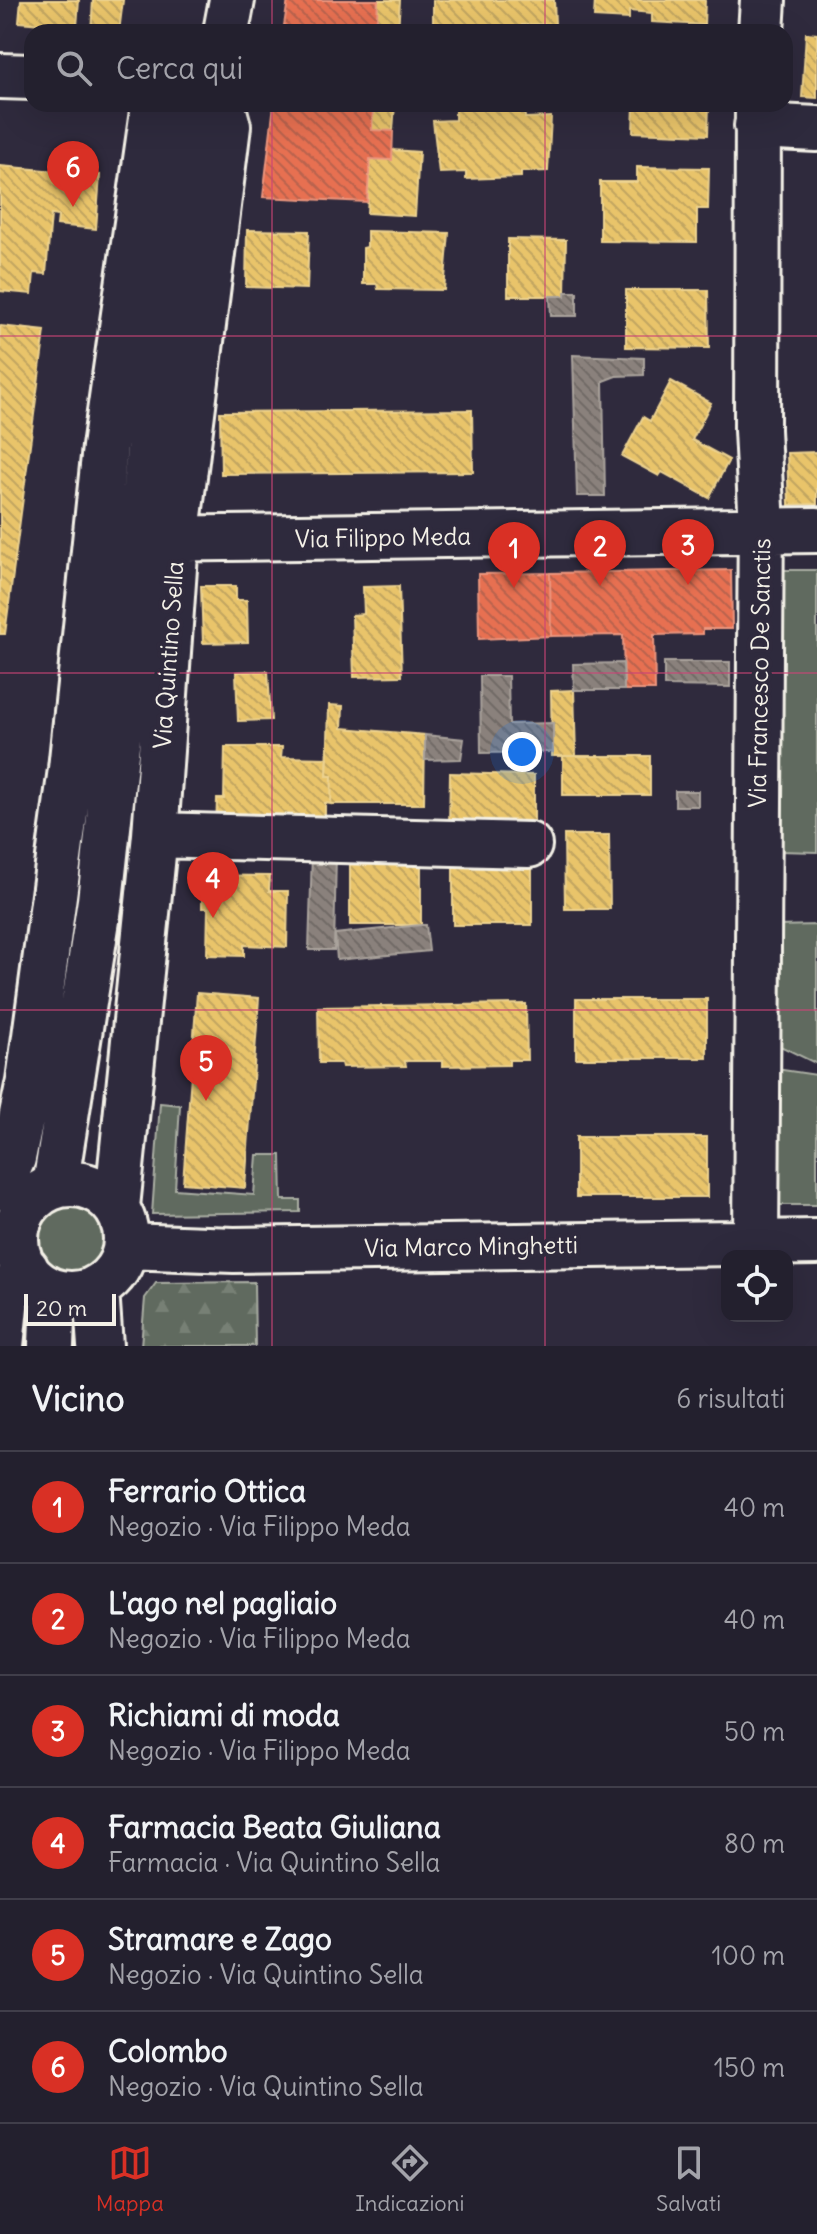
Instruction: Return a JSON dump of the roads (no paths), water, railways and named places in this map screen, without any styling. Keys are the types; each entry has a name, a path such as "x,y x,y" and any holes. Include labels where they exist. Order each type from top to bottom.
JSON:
{"street":[{"path":"228,24 232,0"},
{"path":"762,24 763,0"},
{"path":"0,76 24,77"},
{"name":"Via Quintino Sella","path":"96,1289 119,1264 155,835 158,540 143,320 154,112"},
{"name":"Via Quintino Sella","path":"0,1187 13,1158 29,1081 71,769 105,447 143,320 190,120 196,112"},
{"name":"Via Quintino Sella","path":"55,1186 158,540 228,126 224,112"},
{"path":"758,115 817,129"},
{"name":"Via Francesco De Sanctis","path":"756,1243 761,530 758,115"},
{"name":"Via Filippo Meda","path":"158,540 817,530"},
{"path":"155,835 529,845"},
{"path":"1,1346 6,1296 23,1255 30,1201 55,1186 90,1187 121,1227"},
{"name":"Via Marco Minghetti","path":"121,1227 234,1250 817,1242"},
{"path":"23,1255 82,1295 96,1289 100,1346"},
{"path":"23,1255 51,1346"}],"place":[{"name":"Colombo","path":"73,207"},
{"name":"Richiami di moda","path":"688,585"},
{"name":"L'ago nel pagliaio","path":"600,586"},
{"name":"Ferrario Ottica","path":"514,588"},
{"name":"Farmacia Beata Giuliana","path":"213,918"},
{"name":"Stramare e Zago","path":"206,1101"}]}
